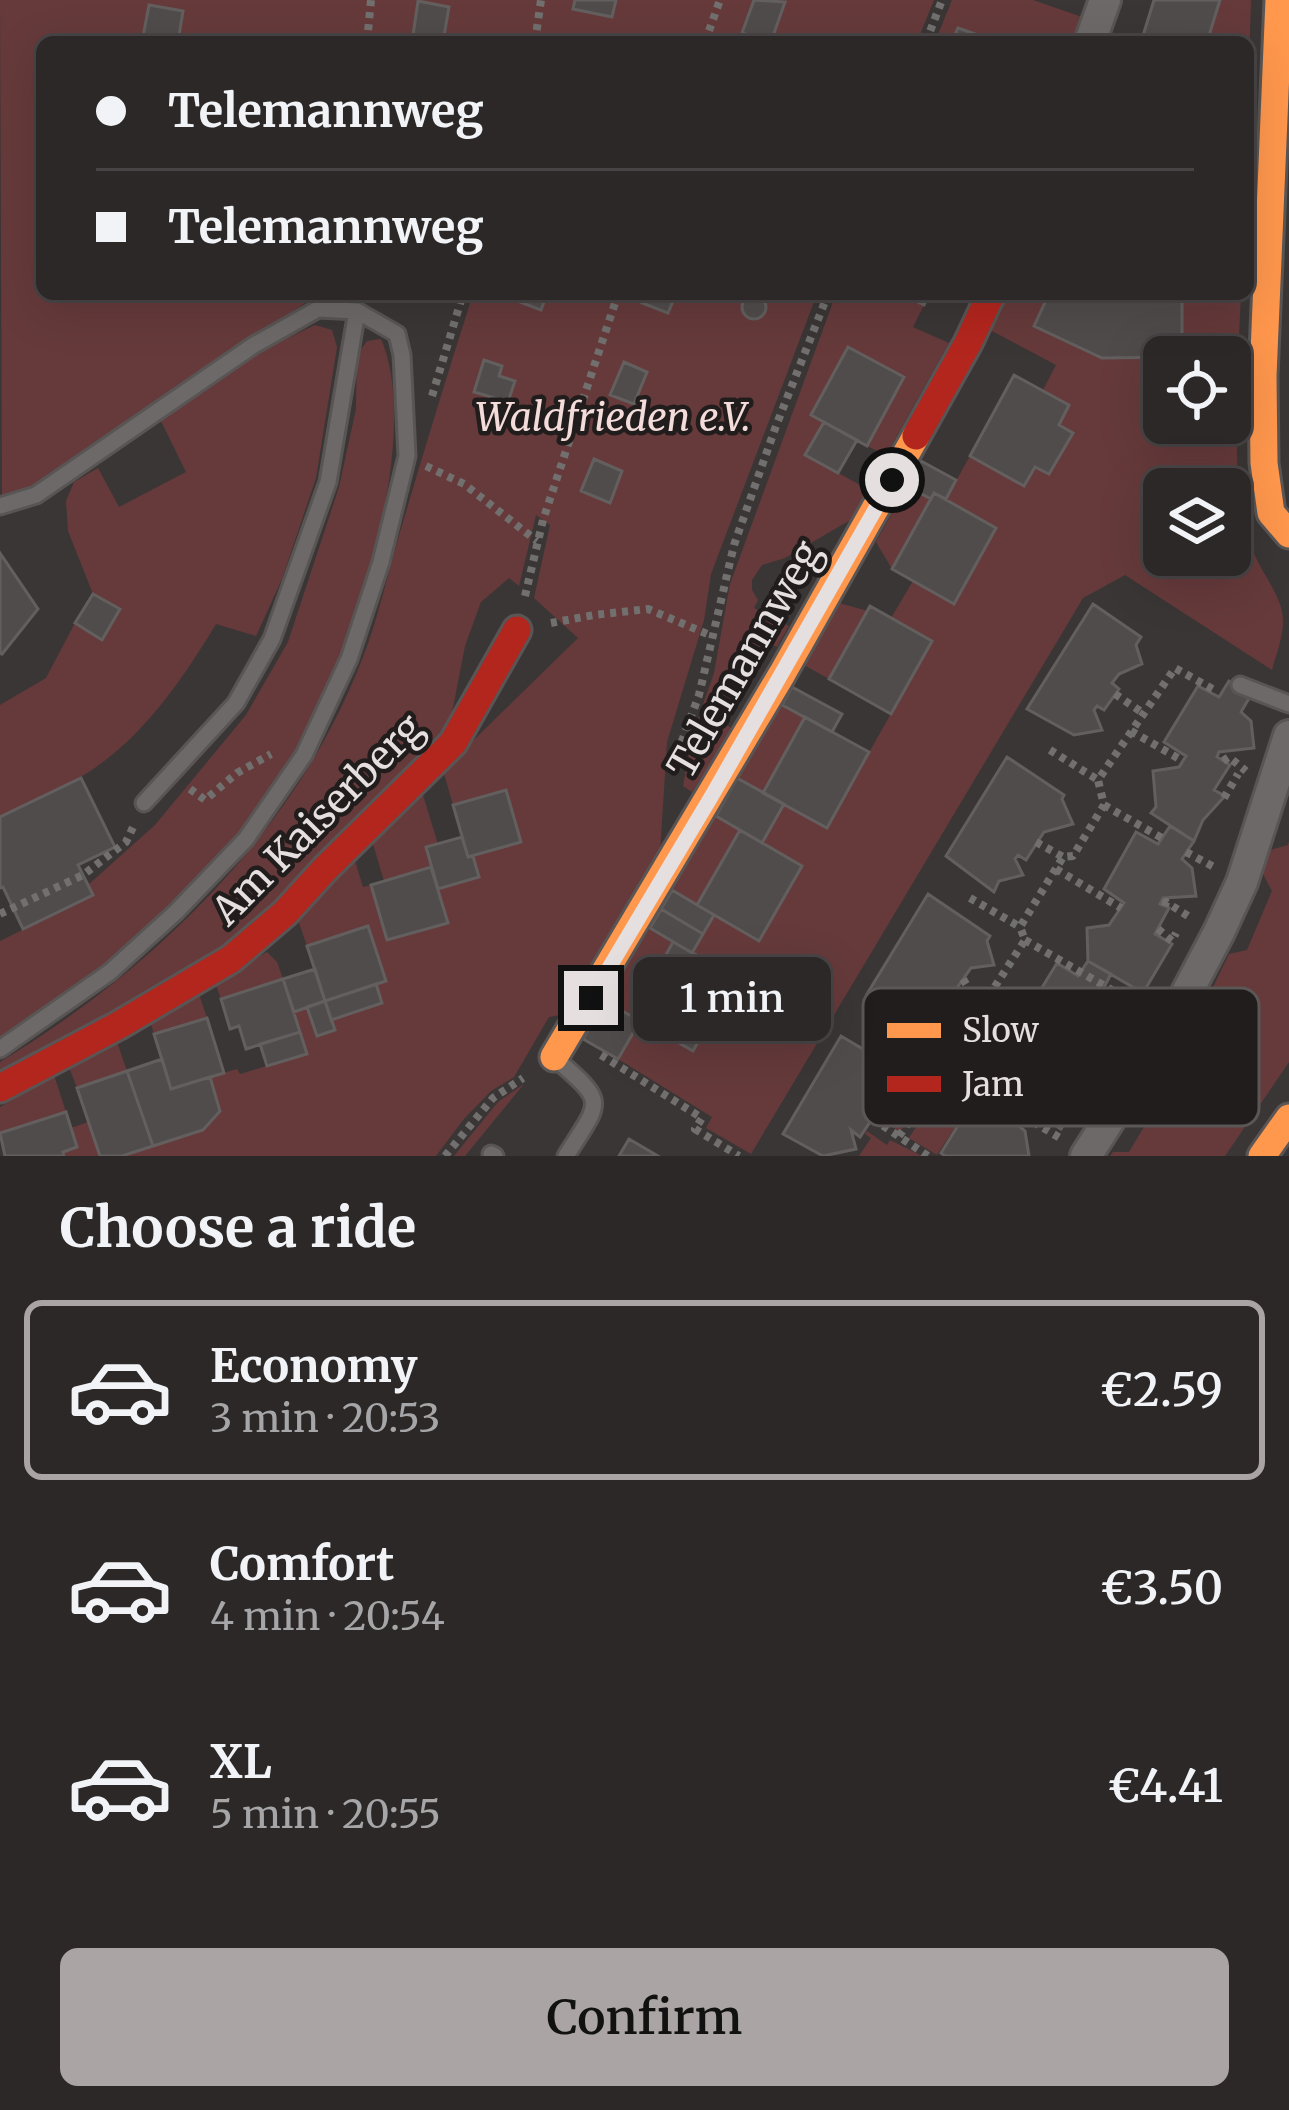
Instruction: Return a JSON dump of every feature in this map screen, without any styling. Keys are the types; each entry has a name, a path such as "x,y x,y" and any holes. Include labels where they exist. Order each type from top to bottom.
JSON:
{"street":[{"path":"1092,36 1105,0"},
{"path":"1280,0 1262,376 1264,463 1271,513 1289,534"},
{"name":"Telemannweg","path":"561,1046 792,657 989,300"},
{"name":"Am Kaiserberg","path":"0,1088 231,958 285,913 453,743 517,630"},
{"path":"1190,988 1242,882 1289,736"},
{"path":"1262,1156 1289,1118"},
{"path":"1086,1156 1105,1126"}],"lane":[{"path":"0,506 36,495 254,345 318,309 357,311 397,334 407,456 356,639 304,755 246,839 176,912 110,972 0,1049"},
{"path":"144,803 236,703 272,639 328,482 357,311"},
{"path":"1240,686 1289,704"},
{"path":"561,1046 595,1101 591,1117 566,1156"}],"path":[{"path":"368,36 371,0"},
{"path":"536,36 541,0"},
{"path":"707,36 720,0"},
{"path":"928,36 942,0"},
{"path":"461,300 421,432 407,456 464,484 538,542"},
{"path":"616,300 538,542 517,630 648,609 712,636"},
{"path":"678,780 682,741 699,695 734,545 826,300"},
{"path":"1098,780 1175,668 1220,694"},
{"path":"1115,694 1143,713"},
{"path":"1130,731 1183,761"},
{"path":"170,775 206,800 237,773 287,746 304,755"},
{"path":"1050,750 1098,780 1105,805 1162,838"},
{"path":"1220,784 1224,798 1241,769"},
{"path":"0,914 83,875 126,842 144,803"},
{"path":"1036,842 1063,857 1072,856 1105,805"},
{"path":"1020,926 1063,857"},
{"path":"1056,869 1121,908"},
{"path":"970,898 1020,926 1024,940 1110,988"},
{"path":"1158,929 1172,941"},
{"path":"989,988 1024,940"},
{"path":"963,979 969,988"},
{"path":"445,1156 494,1098 561,1046 702,1118 695,1129 740,1156"},
{"path":"884,1126 928,1156"},
{"path":"899,1136 906,1126"},
{"path":"718,1143 719,1156"}],"green space":[{"path":"0,0 934,0 919,36 36,36 36,300 310,300 42,482 2,497"},
{"path":"952,0 1033,0 1082,17 1075,36 981,36 958,28 955,36 937,36"},
{"path":"1220,0 1251,0 1250,36 1209,36"},
{"name":"Waldfrieden e.V.","path":"471,300 815,300 711,574 704,620 667,742 660,852 560,1015 549,1017 514,1077 491,1091 436,1156 122,1156 203,1130 220,1111 210,1077 237,1069 240,1074 306,1054 294,1012 307,1007 331,1020 382,1003 376,984 386,980 368,926 307,946 297,917 355,861 363,887 371,885 388,940 447,923 438,889 478,877 473,856 521,842 506,790 453,805 443,770 578,638 534,598 550,525 536,515 519,586 509,578 481,602 465,646 447,738 242,934 0,1076 0,1062 112,984 214,891 298,783 333,724 367,647"},
{"path":"834,300 914,300 924,305 913,327 949,343 886,455 867,446 904,377 848,347 811,414 824,422 806,455 869,490 852,519 785,558 762,565 752,580 758,600 754,608 789,626 777,647 766,642 721,720 732,729 692,792 683,786 693,733 714,673 730,584"},
{"path":"1005,300 1241,300 1239,336 1143,336 1143,444 1237,444 1238,468 1143,468 1143,576 1251,576 1251,546 1281,608 1283,624 1272,670 1125,575 1083,598 751,1154 706,1128 712,1117 618,1059 640,1021 694,1050 735,977 692,953 714,915 760,940 802,867 762,843 784,804 827,827 932,641 891,618 913,581 954,603 996,529 946,499 970,456 1024,486 1035,467 1050,474 1072,433 1059,425 1069,405 1043,390 1056,365 990,330"},
{"path":"315,325 332,330 337,347 316,478 282,579 256,636 216,624 173,690 120,749 68,784 0,817 0,705 46,678 75,623 102,639 120,610 93,594 68,531 66,501 74,482 98,468 119,507 186,472 159,417 258,352"},
{"path":"381,339 394,405 386,498 360,602 310,723 266,797 223,852 104,966 0,1039 0,941 93,895 88,885 155,825 246,715 288,642 339,487 356,409 357,355 367,341"},
{"path":"907,486 931,499 892,569 876,542"},
{"path":"839,603 868,611 829,679 804,665"},
{"path":"782,705 805,717 763,793 737,778"},
{"path":"422,792 438,844 426,848 431,867 384,881 373,844"},
{"path":"716,816 740,830 697,905 672,890"},
{"path":"1289,841 1289,1062 1259,1106 1259,988 1212,988 1229,954 1247,950 1272,891 1262,872 1270,850"},
{"path":"650,928 673,942 632,1016 605,1001"},
{"path":"267,952 283,979 221,999 215,982"},
{"path":"198,991 207,1018 154,1034 150,1020"},
{"path":"116,1039 127,1071 77,1088 69,1067"},
{"path":"54,1075 66,1112 0,1133 0,1107"},
{"path":"524,1084 465,1156 454,1156 498,1102"},
{"path":"88,1122 100,1156 64,1156 71,1128"},
{"path":"917,1126 956,1126 937,1155 909,1138"},
{"path":"1144,1126 1245,1126 1225,1156 1110,1156 1129,1152"},
{"path":"867,1131 887,1145 890,1140 922,1156 859,1156 871,1138"}],"building":[{"path":"575,0 616,0 612,17 573,9"},
{"path":"754,0 785,2 773,36 742,33"},
{"path":"1154,0 1220,0 1209,36 1143,36"},
{"path":"418,1 449,7 444,36 413,36"},
{"path":"149,5 183,11 179,36 143,36"},
{"path":"958,28 981,36 955,36"},
{"path":"515,300 545,300 541,310"},
{"path":"643,300 673,300 668,313"},
{"path":"744,300 765,302 763,316 745,316"},
{"path":"1046,300 1182,300 1182,336 1143,336 1143,357 1102,358 1034,326"},
{"path":"848,347 904,377 867,446 811,415"},
{"path":"484,360 502,366 499,376 515,381 508,402 474,392"},
{"path":"624,362 647,372 634,404 610,395"},
{"path":"1014,375 1069,405 1059,425 1073,433 1049,474 1035,467 1024,486 970,456"},
{"path":"824,422 857,440 838,473 805,455"},
{"path":"594,459 622,471 610,503 581,491"},
{"path":"921,461 956,480 946,499 934,493 931,499 907,486"},
{"path":"934,493 996,528 954,604 892,569"},
{"path":"0,553 38,609 2,654 0,653"},
{"path":"93,594 120,609 102,640 75,623"},
{"path":"1093,604 1141,637 1136,645 1142,664 1119,674 1112,683 1119,689 1104,710 1097,706 1094,710 1102,730 1074,735 1027,709"},
{"path":"870,606 932,641 891,714 829,679"},
{"path":"1229,681 1251,695 1241,712 1251,721 1254,748 1219,752 1217,757 1230,765 1214,790 1225,796 1203,820 1194,841 1151,813 1156,807 1153,771 1179,767 1186,756 1164,742 1198,686 1219,697"},
{"path":"792,687 842,714 832,732 782,705"},
{"path":"805,717 869,752 827,828 763,793"},
{"path":"1007,757 1064,795 1073,824 1044,832 1026,860 1018,855 1015,859 1023,875 999,881 994,892 946,856"},
{"path":"81,778 115,847 78,865 93,895 23,929 0,888 0,817"},
{"path":"737,778 784,804 762,843 716,816"},
{"path":"506,790 521,842 468,857 453,805"},
{"path":"1170,826 1194,841 1182,859 1192,868 1196,896 1163,898 1160,904 1169,908 1155,934 1172,944 1146,988 1134,988 1088,961 1087,928 1109,925 1124,903 1104,889 1136,832 1158,844"},
{"path":"740,830 802,866 759,941 697,905"},
{"path":"462,837 479,877 438,889 426,847"},
{"path":"431,867 448,923 387,940 371,885"},
{"path":"672,890 714,915 703,934 661,909"},
{"path":"928,894 990,936 987,941 994,965 971,968 957,988 871,988"},
{"path":"661,909 703,934 692,953 650,928"},
{"path":"368,926 386,981 325,1001 307,946"},
{"path":"673,942 735,976 693,1051 632,1016"},
{"path":"1088,961 1111,974 1104,988 1042,988 1057,963 1078,976"},
{"path":"315,969 325,1001 294,1012 283,979"},
{"path":"283,979 300,1032 246,1049 239,1026 230,1029 221,999"},
{"path":"376,984 382,1003 331,1020 325,1001"},
{"path":"325,1001 335,1030 317,1036 307,1007"},
{"path":"605,1001 640,1021 618,1059 583,1039"},
{"path":"207,1018 224,1073 171,1089 154,1034"},
{"path":"300,1032 307,1054 267,1066 260,1044"},
{"path":"841,1036 863,1049 863,1126 867,1126 860,1137 851,1130 856,1149 823,1156 783,1134"},
{"path":"162,1059 171,1089 210,1077 220,1111 203,1130 153,1146 127,1071"},
{"path":"127,1071 153,1146 122,1156 100,1156 77,1088"},
{"path":"66,1112 77,1147 63,1152 64,1156 5,1156 0,1133"},
{"path":"958,1126 1019,1126 1025,1131 1029,1156 945,1156 941,1153"},
{"path":"629,1139 658,1156 619,1156"}],"traffic: slow":[{"path":"1279,0 1263,376 1264,463 1271,513 1289,534"},
{"path":"554,1057 782,674 916,436"},
{"path":"1262,1156 1289,1118"}],"traffic: jam":[{"path":"916,436 988,300"},
{"path":"0,1088 231,959 285,913 453,743 517,630"}],"route":[{"path":"591,998 892,480"}]}
